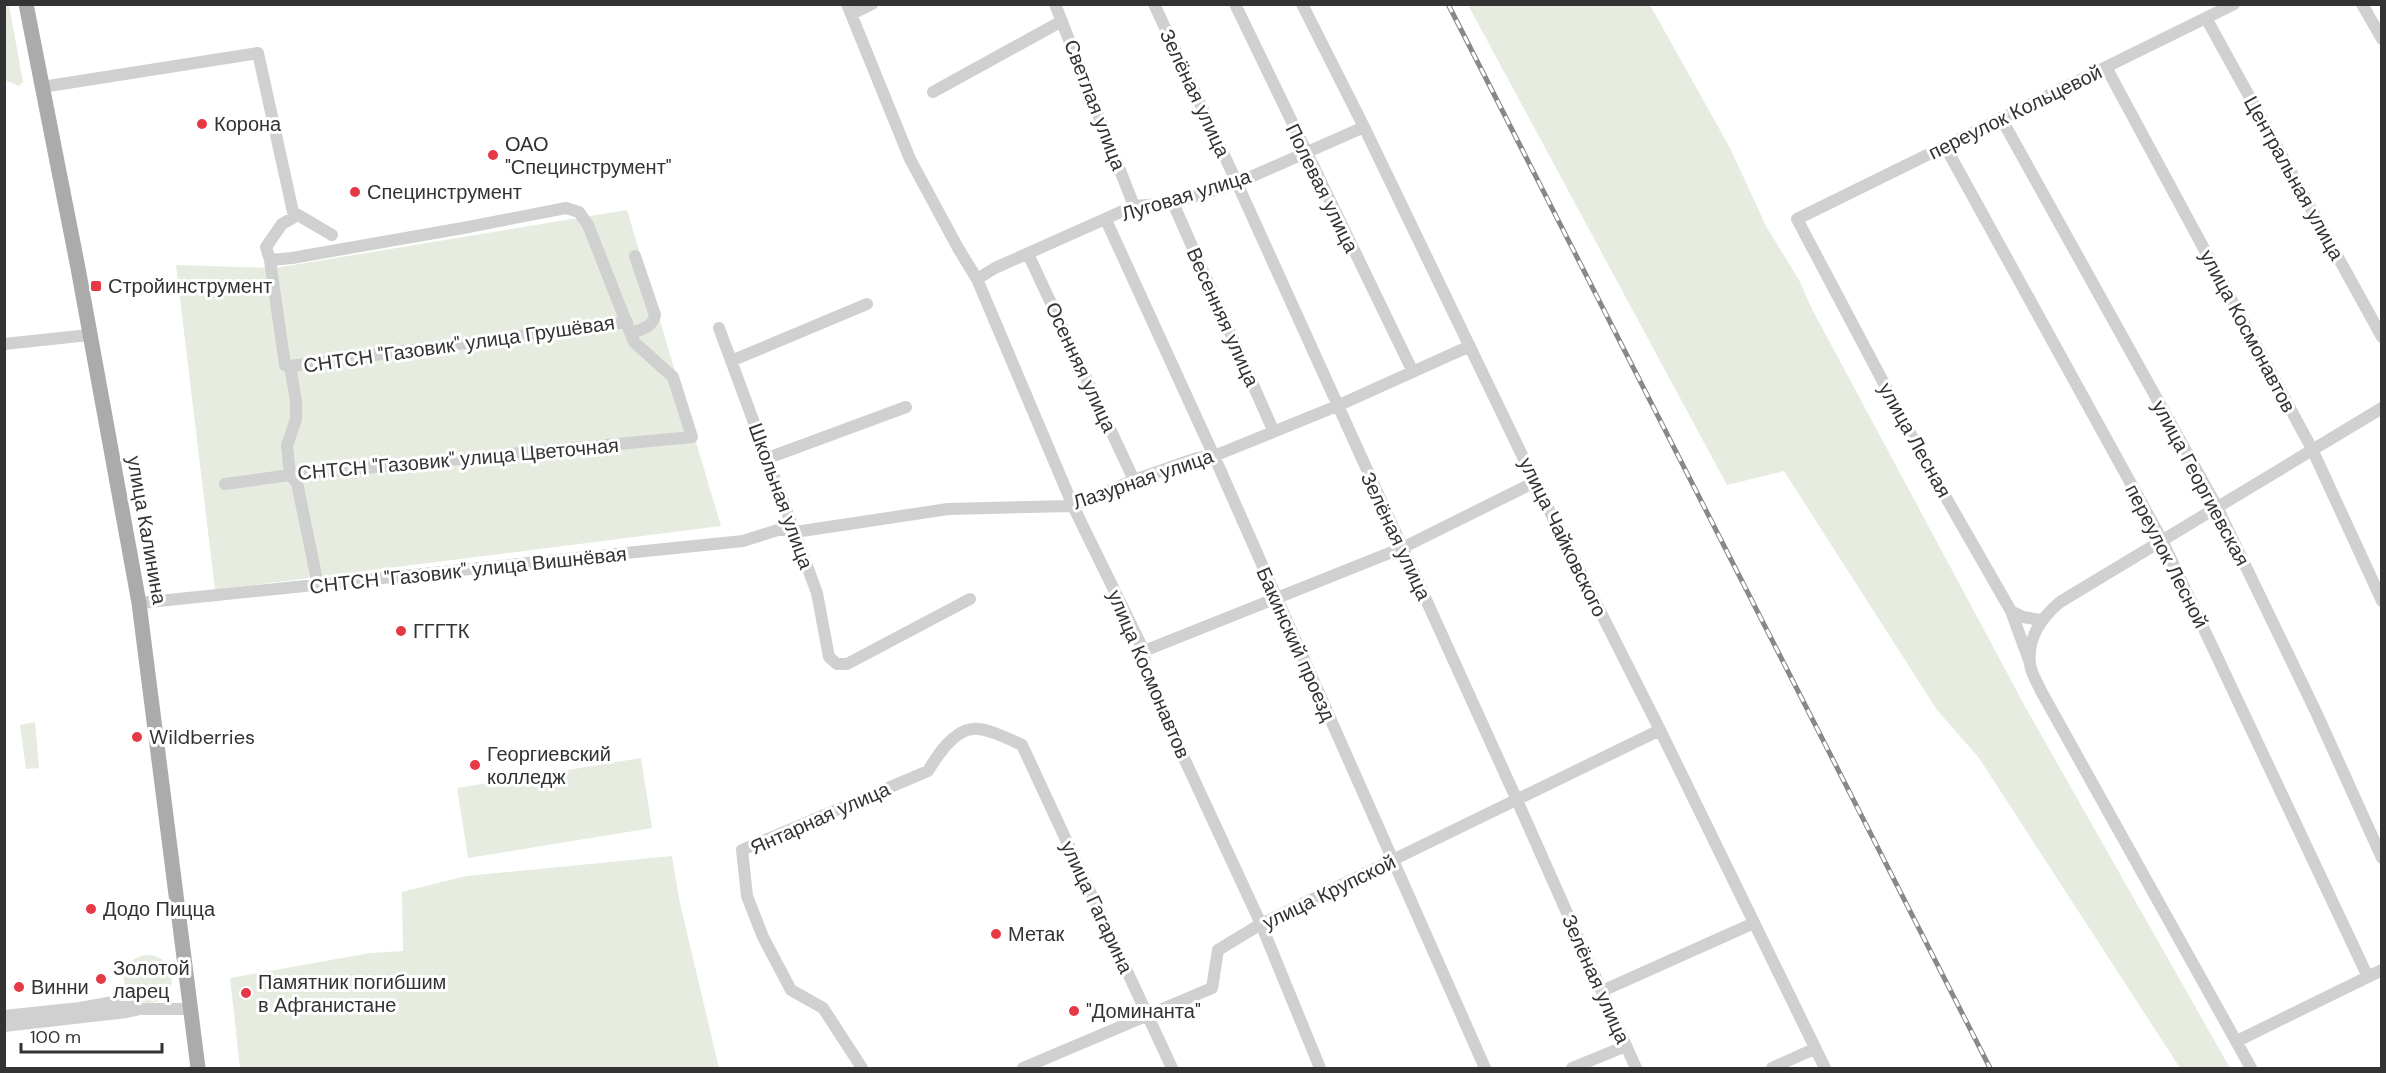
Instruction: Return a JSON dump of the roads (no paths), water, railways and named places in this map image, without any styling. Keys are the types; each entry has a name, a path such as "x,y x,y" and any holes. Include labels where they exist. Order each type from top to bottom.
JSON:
{"main road":[{"name":"улица Калинина","path":"26,4 139,603 198,1068"}],"street":[{"path":"850,9 872,4"},
{"name":"Светлая улица","path":"1055,4 1134,206"},
{"name":"Зелёная улица","path":"1154,4 1516,798 1636,1068"},
{"name":"Полевая улица","path":"1235,4 1305,153 1412,370"},
{"name":"улица Чайковского","path":"1302,4 1825,1068"},
{"name":"переулок Кольцевой","path":"1797,219 2234,4"},
{"path":"2362,4 2382,39"},
{"name":"улица Космонавтов","path":"850,9 910,159 977,279 1073,506 1144,651 1145,674 1261,924 1320,1068"},
{"name":"Центральная улица","path":"2206,18 2382,337"},
{"path":"933,92 1062,21"},
{"path":"42,87 258,53 293,212 332,235"},
{"name":"улица Космонавтов","path":"2106,67 2312,449 2382,601"},
{"name":"улица Георгиевская","path":"2001,118 2217,507 2316,712 2382,858"},
{"name":"Луговая улица","path":"977,279 1134,206 1173,203 1237,183 1364,127"},
{"name":"переулок Лесной","path":"1945,146 2162,540 2368,977"},
{"name":"Весенняя улица","path":"1173,203 1273,430"},
{"path":"270,260 463,228 566,208 579,212 588,225 629,327 649,327 655,315 635,256"},
{"path":"298,215 282,224 266,247 270,260 285,365 290,366 296,410 296,419 287,446 290,475 297,483 318,585"},
{"name":"улица Лесная","path":"1797,219 1925,461 2012,611 2041,691 2251,1068"},
{"name":"Бакинский проезд","path":"1106,220 1214,456 1485,1068"},
{"name":"Осенняя улица","path":"1028,254 1134,480"},
{"path":"731,361 867,304"},
{"name":"СНТСН \"Газовик\" улица Грушёвая","path":"290,366 629,327"},
{"name":"СНТСН \"Газовик\" улица Цветочная","path":"225,484 290,475 692,437 673,377 634,342 629,327"},
{"name":"Школьная улица","path":"719,328 817,593 830,657 837,664 848,664 970,599"},
{"path":"4,344 89,335"},
{"name":"Лазурная улица","path":"795,532 948,509 1073,506 1134,480 1197,458 1214,456 1336,406 1470,346"},
{"path":"768,458 906,407"},
{"path":"2030,663 2035,632 2041,620 2060,602 2382,408"},
{"path":"1144,651 1402,548 1535,482"},
{"name":"СНТСН \"Газовик\" улица Вишнёвая","path":"139,603 743,541 781,529 795,532"},
{"path":"2012,611 2023,617 2041,620"},
{"name":"Янтарная улица","path":"862,1068 823,1008 791,990 763,937 747,896 742,850 928,771 939,752 955,738 972,729 998,734 1022,745"},
{"name":"улица Крупской","path":"1023,1068 1212,988 1218,950 1261,924 1516,798 1660,730"},
{"name":"улица Гагарина","path":"1022,745 1172,1068"},
{"path":"1602,991 1754,923"},
{"path":"2237,1041 2382,970"},
{"path":"4,1016 80,1008 124,1000 140,1009"},
{"path":"4,1026 140,1009 190,1009"},
{"path":"1572,1068 1626,1046"},
{"path":"1772,1068 1814,1049"}],"railway":[{"path":"1448,4 1990,1068"}],"place":[{"name":"Корона","path":"202,124"},
{"name":"ОАО \"Специнструмент\"","path":"493,155"},
{"name":"Специнструмент","path":"355,192"},
{"name":"Стройинструмент","path":"96,286"},
{"name":"ГГГТК","path":"401,631"},
{"name":"Wildberries","path":"137,737"},
{"name":"Георгиевский колледж","path":"475,765"},
{"name":"Додо Пицца","path":"91,909"},
{"name":"Метак","path":"996,934"},
{"name":"Золотой ларец","path":"101,979"},
{"name":"Винни","path":"19,987"},
{"name":"Памятник погибшим в Афганистане","path":"246,993"},
{"name":"\"Доминанта\"","path":"1074,1011"}]}
